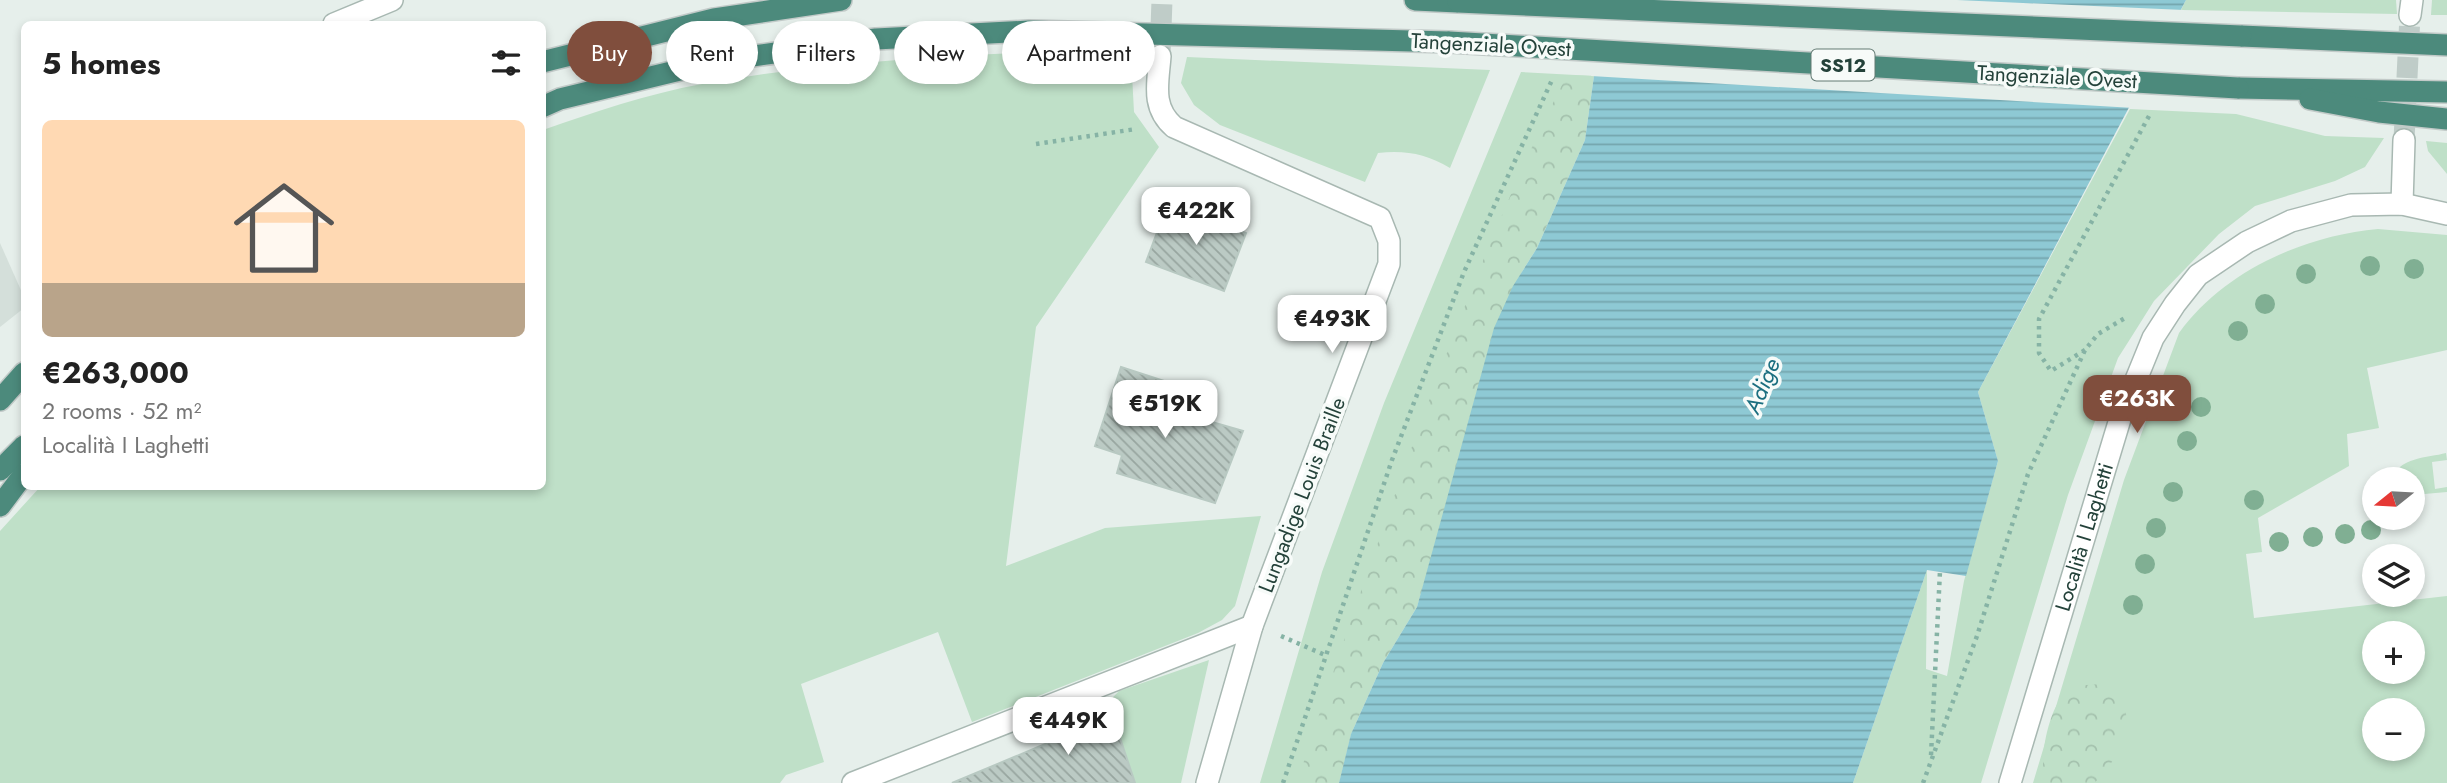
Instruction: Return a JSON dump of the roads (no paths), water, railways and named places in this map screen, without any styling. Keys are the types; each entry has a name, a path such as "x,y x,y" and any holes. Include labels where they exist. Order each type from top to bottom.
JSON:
{"highway":[{"path":"546,61 714,19 841,0"},
{"name":"Tangenziale Ovest","path":"1415,0 2447,44"},
{"name":"Tangenziale Ovest","path":"546,105 560,99 716,61 876,39 1029,31 1449,42 2246,88 2447,92"},
{"path":"2246,88 2379,112 2447,119"},
{"path":"0,400 21,376"},
{"path":"0,470 21,449"},
{"path":"0,506 21,478"}],"street":[{"path":"341,21 392,0"},
{"name":"Lungadige Louis Braille","path":"1160,56 1160,111 1174,127 1380,218 1389,241 1389,264 1252,626 1207,783"},
{"path":"2402,204 2404,140"},
{"name":"Località I Laghetti","path":"2010,783 2120,419 2153,338 2175,304 2198,275 2247,242 2291,221 2351,205 2402,204 2447,214"},
{"path":"853,783 1252,626"}],"water":[{"name":"Adige","path":"1635,0 2186,0 1978,392 1998,461 1966,576 1927,570 1853,783 1339,783 1351,734 1383,663 1417,607 1494,328 1513,286 1537,248 1585,140 1594,76"}],"tunnel":[{"path":"1160,56 1162,0"},
{"path":"2404,140 2410,15"}]}
